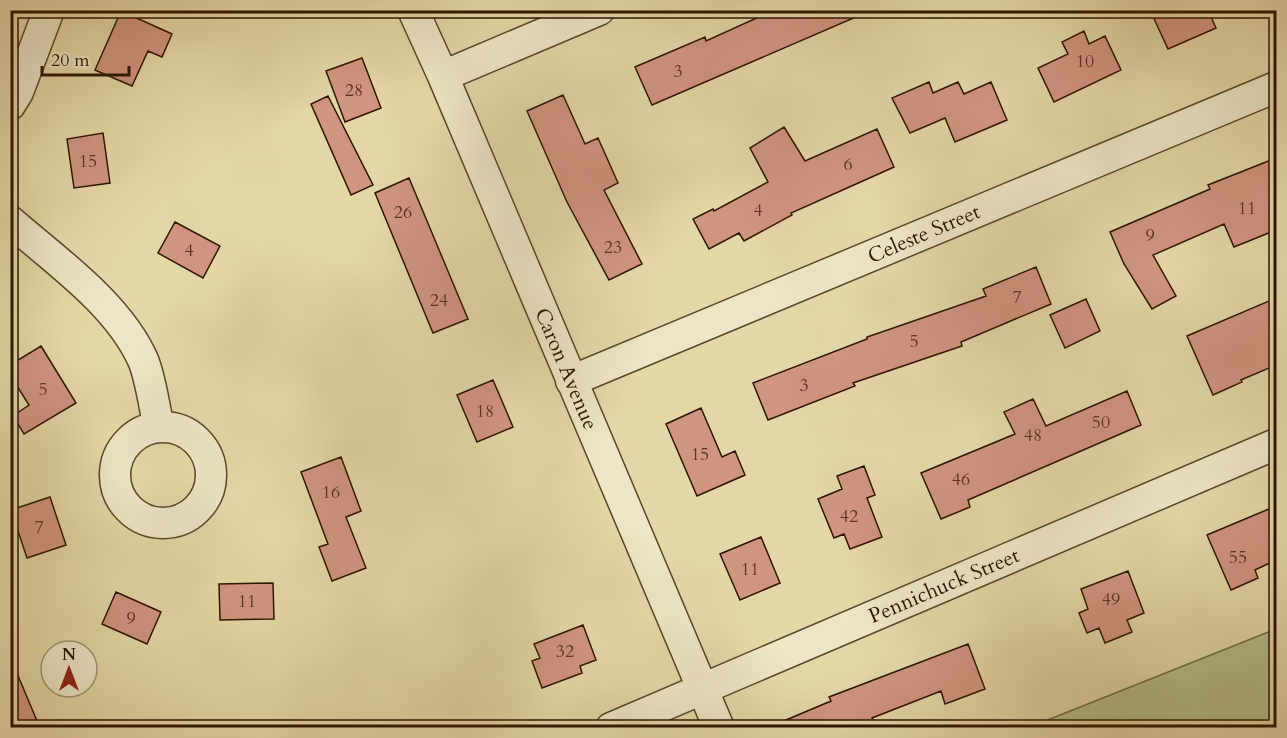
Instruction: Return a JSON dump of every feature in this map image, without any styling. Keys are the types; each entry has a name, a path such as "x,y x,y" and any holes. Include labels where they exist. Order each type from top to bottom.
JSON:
{"street":[{"path":"10,105 23,81 49,10"},
{"name":"Caron Avenue","path":"413,10 719,728"},
{"path":"443,76 599,10"},
{"name":"Celeste Street","path":"571,381 1276,87"},
{"path":"10,221 79,281 126,330 144,362 159,427"},
{"name":"Pennichuck Street","path":"611,728 1276,444"}],"green space":[{"path":"1276,629 1276,727 1030,727"}],"building":[{"path":"774,10 872,10 652,105 635,67 705,37 706,41"},
{"path":"1150,10 1208,10 1216,28 1168,49"},
{"path":"121,11 172,34 162,57 148,51 132,86 95,70"},
{"path":"1084,31 1089,44 1105,36 1121,70 1054,102 1038,68 1068,54 1062,42"},
{"path":"362,58 381,108 345,122 326,71"},
{"path":"929,82 933,93 958,82 964,94 991,82 1007,120 955,142 945,118 910,133 892,98"},
{"path":"563,95 585,144 598,138 618,183 604,190 642,264 609,280 567,202 527,111"},
{"path":"328,96 373,185 351,195 311,104"},
{"path":"784,127 805,161 877,129 894,167 791,213 792,215 744,241 739,233 709,249 693,219 713,209 714,211 768,182 750,148"},
{"path":"103,133 110,183 74,188 67,139"},
{"path":"1276,158 1276,230 1234,247 1224,224 1153,255 1176,296 1152,309 1124,264 1110,232 1210,189 1208,185"},
{"path":"409,178 468,319 433,333 375,193"},
{"path":"175,222 220,246 203,278 158,253"},
{"path":"1036,267 1051,304 961,342 962,346 853,383 855,386 768,420 753,383 867,339 867,337 986,296 983,289"},
{"path":"1276,298 1276,365 1213,395 1187,336"},
{"path":"1086,299 1100,331 1065,348 1050,315"},
{"path":"41,346 76,403 24,434 13,416 29,405 10,375 10,365"},
{"path":"493,380 513,427 477,442 457,395"},
{"path":"1127,391 1141,425 968,500 970,507 941,519 921,473 1015,434 1004,412 1033,399 1046,426"},
{"path":"701,408 722,457 735,451 745,475 697,496 666,424"},
{"path":"341,457 361,511 346,517 366,568 332,581 319,547 328,544 301,472"},
{"path":"864,466 875,495 867,498 882,537 850,549 844,534 834,538 818,499 842,489 837,476"},
{"path":"50,497 66,545 27,558 11,510"},
{"path":"1276,506 1276,560 1255,570 1258,578 1231,590 1207,535"},
{"path":"761,537 780,583 740,600 720,554"},
{"path":"1128,571 1144,613 1127,620 1132,632 1105,643 1099,628 1087,633 1079,613 1088,609 1081,589"},
{"path":"273,583 274,619 220,620 219,584"},
{"path":"116,592 161,612 147,644 102,624"},
{"path":"583,625 596,660 580,666 582,673 542,688 532,661 540,658 534,644"},
{"path":"968,644 985,689 945,704 941,691 872,718 877,728 767,728 831,701 829,697"},
{"path":"11,659 40,728 10,728"}]}
